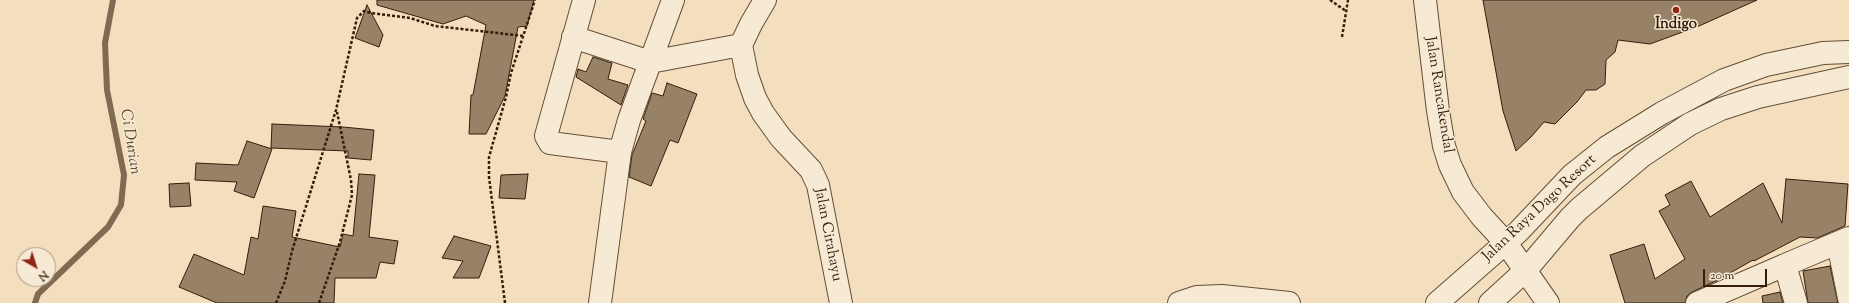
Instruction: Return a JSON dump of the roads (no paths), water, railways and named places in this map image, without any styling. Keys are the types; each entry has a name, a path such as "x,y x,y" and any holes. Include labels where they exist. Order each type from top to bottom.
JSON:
{"street":[{"path":"584,0 546,136 550,143 620,152"},
{"path":"600,303 620,152 629,120 673,0"},
{"path":"573,37 650,62 741,45 765,0"},
{"name":"Jalan Rancakendal","path":"1424,0 1438,111 1444,146 1450,165 1463,192 1506,243 1548,303"},
{"name":"Jalan Cirahayu","path":"741,45 755,98 763,113 781,138 811,170 818,185 841,303"},
{"name":"Jalan Raya Dago Resort","path":"1437,303 1518,232 1572,175 1601,152 1690,96 1734,75 1766,65 1823,53 1849,52"},
{"name":"Jalan Raya Dago Resort","path":"1490,303 1526,270 1579,209 1642,156 1690,124 1720,109 1758,97 1849,77"},
{"path":"1698,303 1843,240 1849,298"},
{"path":"1785,265 1796,303"},
{"path":"1191,301 1234,296 1289,303"}],"waterway":[{"name":"Ci Durian","path":"35,303 38,294 108,227 121,205 124,175 107,90 105,43 113,0"}],"place":[{"name":"Indigo","path":"1676,10"}]}
